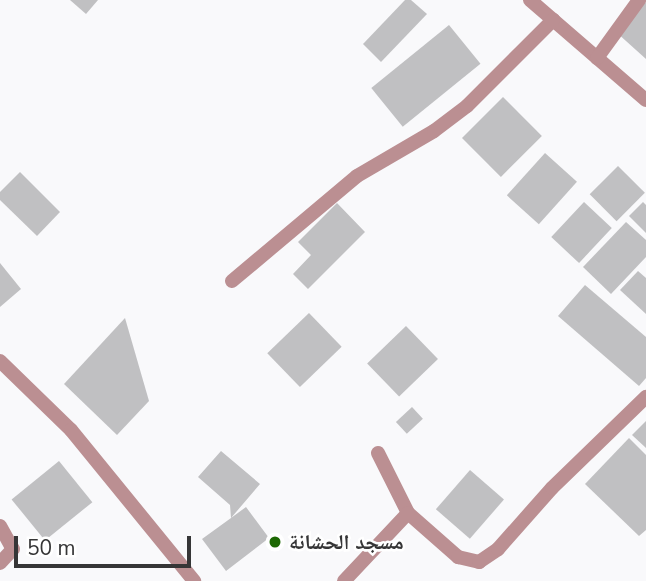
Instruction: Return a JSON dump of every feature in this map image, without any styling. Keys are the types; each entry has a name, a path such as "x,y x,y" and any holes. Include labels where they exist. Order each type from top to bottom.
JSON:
{"street":[{"path":"530,0 646,100"},
{"path":"597,58 639,0"},
{"path":"232,281 357,176 434,131 467,106 553,20"},
{"path":"0,361 71,430 194,581"},
{"path":"378,453 408,513 458,557 479,562 498,549 552,488 646,397"},
{"path":"344,581 408,513"},
{"path":"0,526 13,549 0,563"}],"building":[{"path":"70,0 98,0 86,14"},
{"path":"405,0 411,0 427,14 381,62 363,44"},
{"path":"646,2 646,59 616,32"},
{"path":"449,25 480,64 403,127 371,88"},
{"path":"503,97 542,136 501,177 462,138"},
{"path":"545,153 577,182 539,224 507,195"},
{"path":"618,166 645,193 617,221 590,194"},
{"path":"20,172 60,212 37,236 0,200 0,192"},
{"path":"584,202 612,228 579,263 551,237"},
{"path":"643,202 646,205 646,233 629,216"},
{"path":"337,203 365,232 308,289 293,274 311,255 298,242"},
{"path":"626,222 646,240 646,257 611,294 583,267"},
{"path":"0,263 21,289 0,307"},
{"path":"638,271 646,278 646,314 620,290"},
{"path":"585,285 646,337 646,378 639,386 558,316"},
{"path":"309,313 342,347 300,387 267,353"},
{"path":"125,318 149,401 117,435 64,384"},
{"path":"406,326 438,359 399,397 367,364"},
{"path":"412,407 423,419 407,434 396,422"},
{"path":"646,421 646,448 632,435"},
{"path":"629,438 646,455 646,530 639,536 585,484"},
{"path":"221,451 260,484 231,518 230,505 198,477"},
{"path":"59,461 92,502 45,541 12,499"},
{"path":"470,470 504,500 470,539 436,509"},
{"path":"246,507 269,538 226,571 202,539"}],"place":[{"name":"مسجد الحشانة","path":"275,542"}]}
